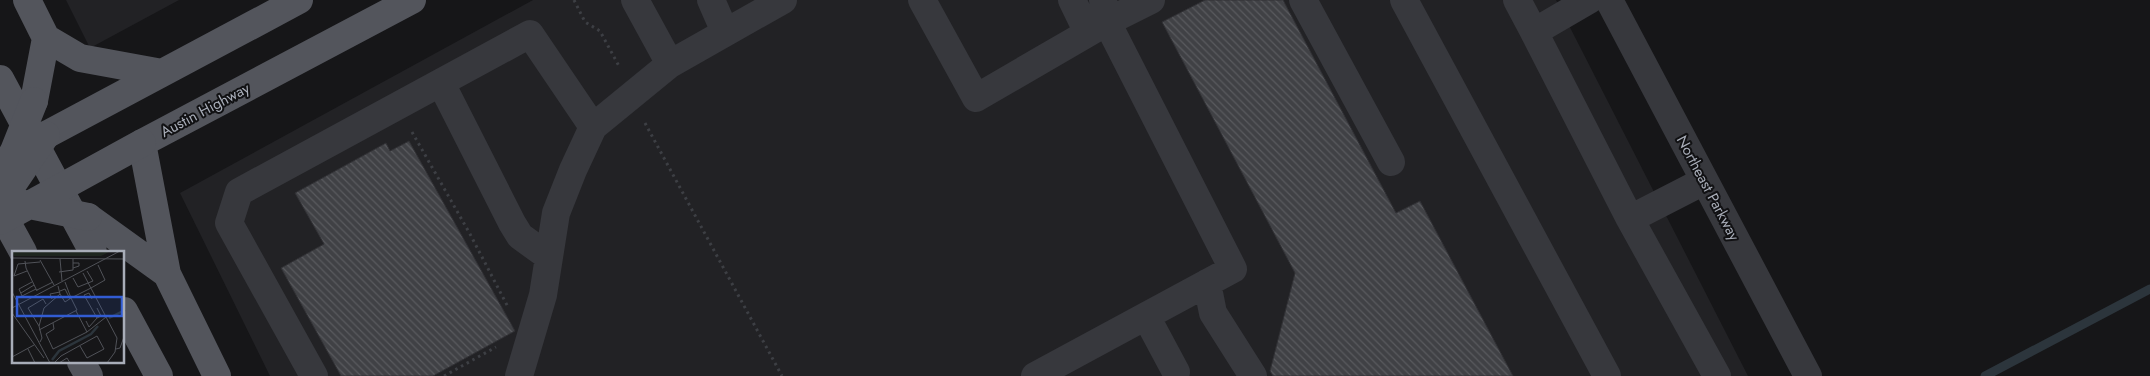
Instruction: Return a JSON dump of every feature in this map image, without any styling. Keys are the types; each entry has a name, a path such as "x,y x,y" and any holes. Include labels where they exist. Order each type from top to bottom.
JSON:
{"main road":[{"path":"27,0 46,38 80,58 162,73"},
{"path":"4,184 46,135 299,0"},
{"path":"276,73 296,45 380,0"},
{"name":"Austin Highway","path":"4,184 30,205 142,143 412,0"},
{"path":"22,251 4,184 34,101 46,38"},
{"path":"0,79 91,251"},
{"path":"142,143 167,274 218,376"},
{"path":"4,184 67,185"},
{"path":"30,205 88,217 167,274"},
{"path":"125,313 158,376"},
{"path":"82,364 89,376"}],"street":[{"path":"635,0 670,64"},
{"path":"711,0 726,32"},
{"path":"922,0 976,98 1099,18 1151,0"},
{"path":"1035,376 1233,269 1099,18 1072,0"},
{"path":"1303,0 1391,162"},
{"path":"1404,0 1607,376"},
{"path":"1517,0 1630,219 1718,376"},
{"path":"1534,32 1589,0"},
{"name":"Northeast Parkway","path":"1608,0 1808,376"},
{"path":"519,376 543,295 556,213 573,170 594,128 670,64 779,1"},
{"path":"314,376 229,223 239,192 530,34 594,128"},
{"path":"441,83 520,236 549,258"},
{"path":"1630,219 1704,181"},
{"path":"1207,283 1213,313 1253,376"},
{"path":"1146,316 1178,366"}],"path":[{"path":"574,0 585,22 600,31 622,72"},
{"path":"643,120 782,376"},
{"path":"412,132 470,234 511,314"},
{"path":"444,376 502,344"}],"shaded area":[{"path":"66,0 179,0 90,48"},
{"path":"533,0 1556,0 1748,376 270,376 180,193"}],"building":[{"path":"1205,0 1283,0 1396,213 1420,201 1513,376 1273,376 1270,371 1295,273 1162,22"},
{"path":"409,141 515,331 433,376 341,376 281,268 324,244 295,193 386,143 390,151"}],"waterway":[{"path":"1985,376 2150,289"}]}
